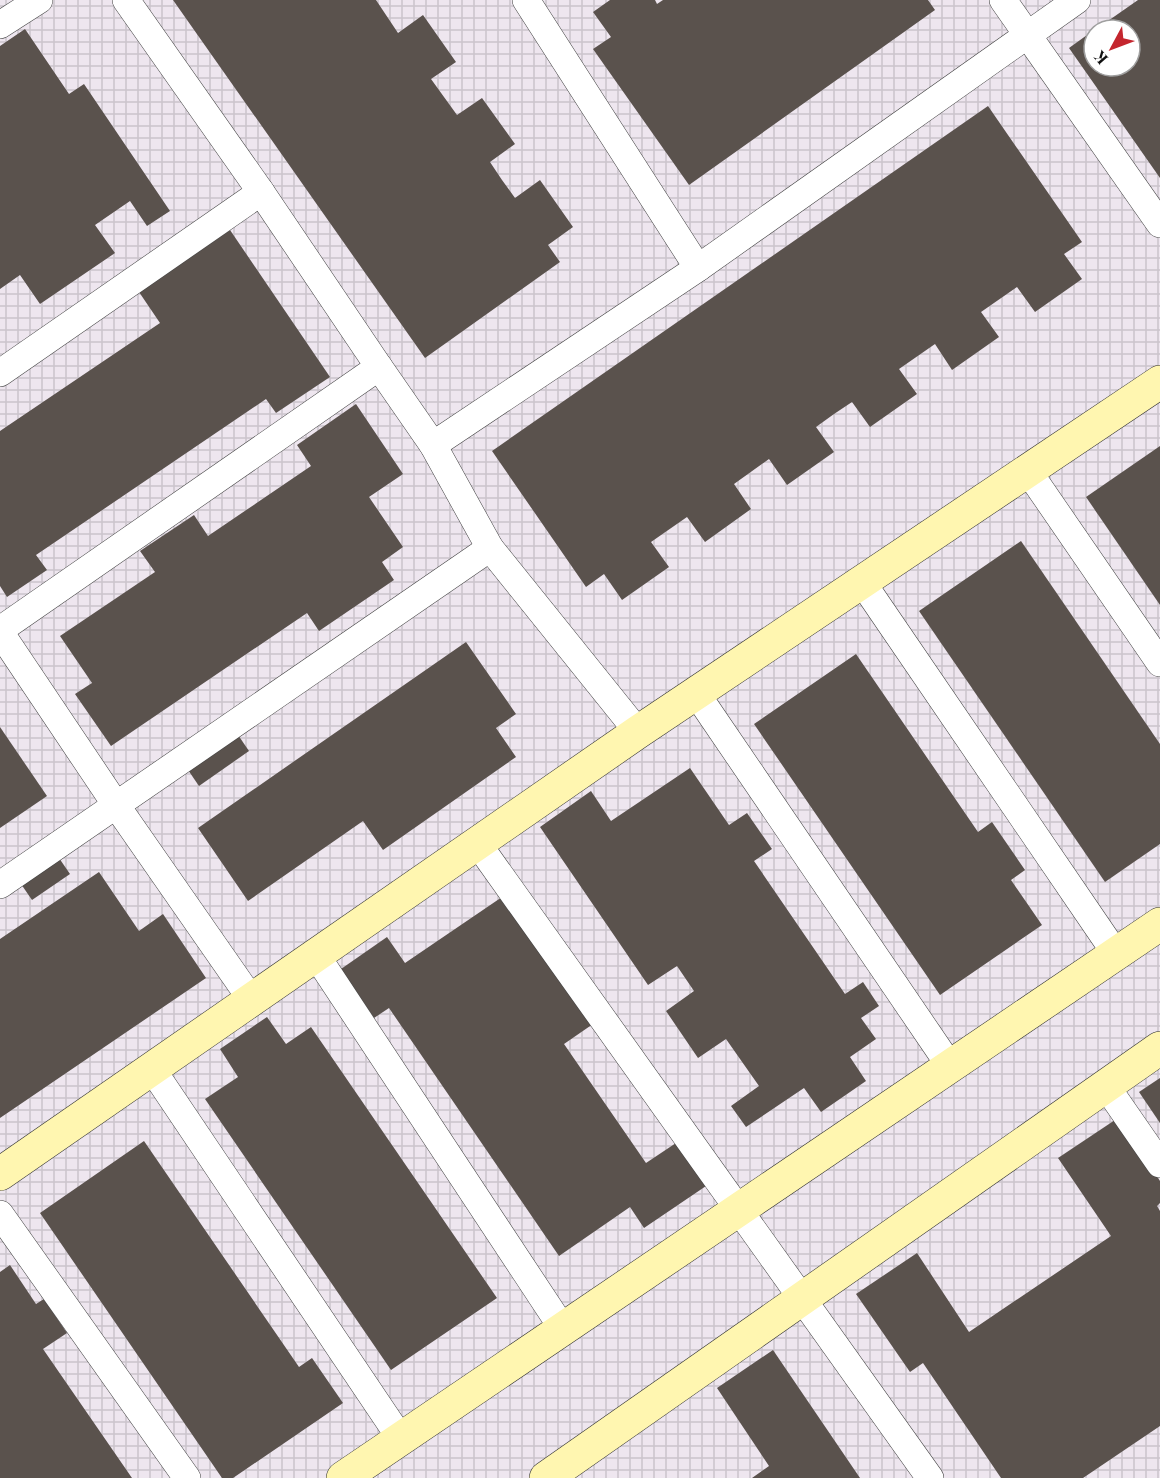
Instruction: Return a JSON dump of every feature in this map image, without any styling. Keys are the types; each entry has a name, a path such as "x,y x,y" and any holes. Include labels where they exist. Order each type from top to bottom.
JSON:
{"street":[{"path":"0,26 39,0"},
{"path":"126,0 261,192 433,445 490,548 638,732"},
{"path":"526,0 698,268"},
{"path":"1003,0 1160,224"},
{"path":"433,445 698,268 1077,0"},
{"path":"0,374 261,192"},
{"path":"251,999 0,631 379,366"},
{"path":"0,1174 638,732 1160,382"},
{"path":"1028,471 1160,663"},
{"path":"0,885 490,548"},
{"path":"862,582 1116,954"},
{"path":"696,693 950,1066"},
{"path":"478,844 930,1478"},
{"path":"343,1478 1160,924"},
{"path":"316,955 563,1329"},
{"path":"546,1478 1160,1048"},
{"path":"152,1069 400,1439"},
{"path":"1106,1086 1160,1164"},
{"path":"0,1214 187,1478"}],"shaded area":[{"path":"0,0 1160,0 1160,1478 0,1478"}],"building":[{"path":"173,0 376,0 398,33 423,15 456,62 431,79 457,115 482,98 515,144 490,162 502,180 515,198 540,180 573,227 548,245 560,262 425,358"},
{"path":"610,0 655,0 657,4 663,0 928,0 935,10 689,185 593,49 611,37 593,12"},
{"path":"1138,0 1160,0 1160,178 1090,78 1142,78 1142,18 1112,18"},
{"path":"25,29 69,94 84,84 170,211 147,226 130,201 95,225 115,253 40,304 20,275 0,289 0,46"},
{"path":"1082,39 1082,67 1069,48"},
{"path":"988,106 1082,242 1064,254 1082,279 1035,312 1017,287 981,312 999,337 952,370 935,344 899,369 917,394 870,427 852,402 834,414 816,427 834,452 787,485 769,459 734,484 751,509 705,542 687,517 651,542 669,567 622,600 604,574 586,587 492,451"},
{"path":"230,230 330,377 276,413 266,399 36,555 47,570 7,597 0,586 0,431 160,323 139,292"},
{"path":"356,404 403,474 369,497 403,547 382,562 394,580 319,631 307,613 111,746 75,694 92,683 60,636 155,572 140,551 194,515 208,536 311,466 297,445"},
{"path":"1160,446 1160,605 1086,497"},
{"path":"1021,541 1160,744 1160,844 1105,882 919,611"},
{"path":"466,642 516,714 496,728 516,757 383,850 363,821 248,901 198,828"},
{"path":"856,654 978,832 992,822 1025,870 1011,880 1042,925 940,995 754,724"},
{"path":"0,727 47,796 0,828"},
{"path":"236,732 249,751 199,786 186,767"},
{"path":"690,768 729,825 747,813 772,849 754,861 845,994 863,982 879,1006 861,1018 876,1039 850,1057 866,1081 821,1112 804,1088 746,1127 731,1106 759,1086 726,1039 698,1058 666,1011 694,991 677,966 648,985 540,827 591,791 611,821"},
{"path":"59,858 70,874 32,900 21,884"},
{"path":"99,872 139,931 163,914 206,978 0,1118 0,939"},
{"path":"505,895 593,1024 564,1044 646,1163 676,1143 706,1186 644,1228 630,1207 559,1256 389,1008 374,1018 341,969 387,937 405,963"},
{"path":"267,1017 286,1044 311,1027 497,1298 391,1370 205,1099 238,1077 220,1049"},
{"path":"1160,1078 1160,1123 1139,1092"},
{"path":"1118,1118 1160,1181 1160,1203 1157,1206 1160,1211 1160,1426 1083,1478 1001,1478 923,1363 910,1372 856,1294 917,1253 969,1332 1111,1236 1058,1158"},
{"path":"144,1141 299,1367 312,1358 343,1403 233,1478 222,1478 40,1213"},
{"path":"10,1265 36,1304 44,1299 67,1333 43,1349 132,1478 0,1478 0,1272"},
{"path":"773,1350 860,1478 752,1478 769,1466 717,1388"}]}
